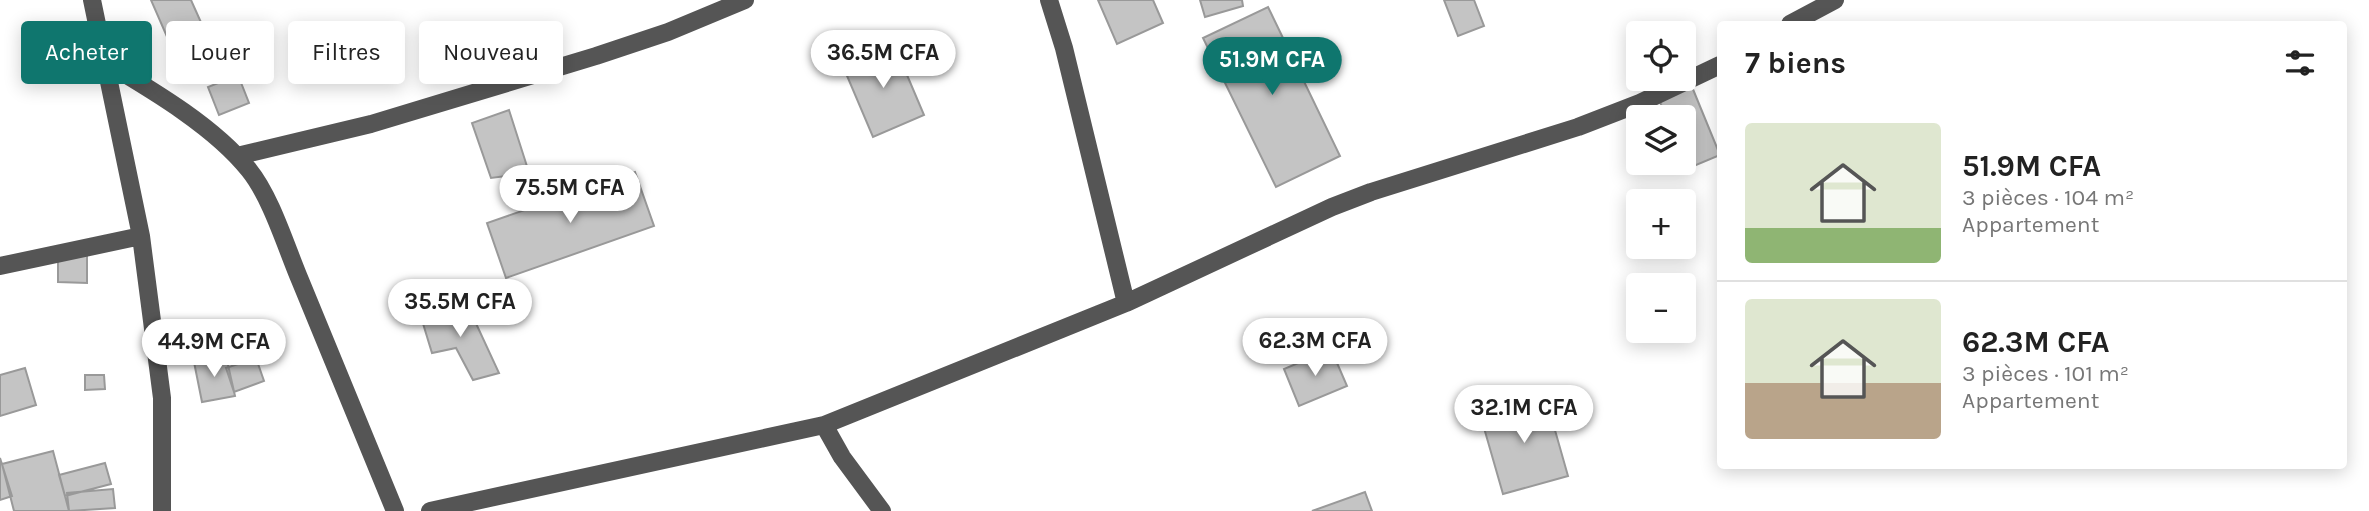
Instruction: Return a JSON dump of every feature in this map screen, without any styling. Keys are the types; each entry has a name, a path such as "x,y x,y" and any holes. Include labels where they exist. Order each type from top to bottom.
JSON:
{"street":[{"path":"92,0 96,21"},
{"path":"237,156 371,124 596,56 668,32 745,0"},
{"path":"1049,0 1064,48 1126,303"},
{"path":"1796,21 1835,0"},
{"path":"430,511 824,425 1126,303 1332,207 1371,192 1578,127 1640,103 1717,66"},
{"path":"110,84 141,236 162,398 162,511"},
{"path":"141,84 237,156 261,188 395,511"},
{"path":"0,266 141,236"},
{"path":"824,425 842,457 882,511"}],"building":[{"path":"151,0 191,0 200,21 166,21 166,34"},
{"path":"1098,0 1153,0 1163,23 1117,44"},
{"path":"1200,0 1242,0 1243,6 1205,17"},
{"path":"1444,0 1474,0 1484,26 1458,36"},
{"path":"1268,7 1340,156 1276,187 1203,38"},
{"path":"893,42 924,115 873,137 842,64"},
{"path":"216,84 242,84 249,103 219,115 208,87"},
{"path":"1669,91 1694,91 1717,148 1717,156 1696,165 1696,105 1661,105 1657,96"},
{"path":"509,110 532,182 521,189 513,175 491,178 472,123"},
{"path":"635,172 654,226 506,278 487,223"},
{"path":"58,246 87,246 87,283 58,282"},
{"path":"467,304 499,373 473,380 456,348 432,353 421,317"},
{"path":"1331,349 1347,386 1299,406 1284,369"},
{"path":"226,356 235,396 202,402 194,362"},
{"path":"256,358 264,381 234,392 226,368"},
{"path":"25,368 36,405 0,416 0,375"},
{"path":"85,375 104,375 105,389 85,390"},
{"path":"1545,395 1568,476 1503,494 1480,414"},
{"path":"53,451 69,511 14,511 2,464"},
{"path":"0,458 12,496 0,500"},
{"path":"105,463 111,484 65,496 59,475"},
{"path":"113,489 115,508 69,511 67,493"},
{"path":"1365,492 1372,511 1312,511"}]}
